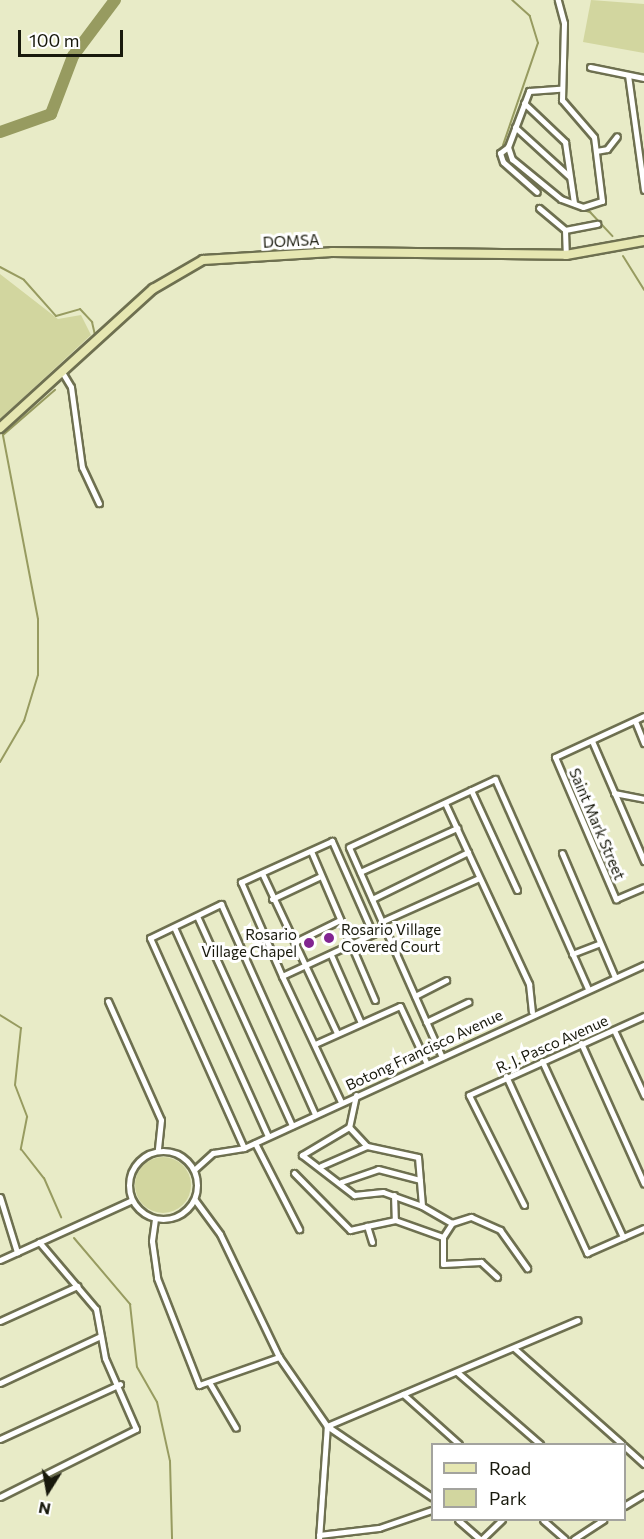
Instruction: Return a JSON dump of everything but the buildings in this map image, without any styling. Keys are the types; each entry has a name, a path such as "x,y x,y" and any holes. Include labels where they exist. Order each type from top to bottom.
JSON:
{"main road":[{"name":"DOMSA","path":"0,428 153,289 202,260 332,252 566,255 644,240"}],"street":[{"path":"508,147 512,159 536,179 574,203 591,207 602,201 596,151 589,127 562,100 560,89 564,22 558,0"},
{"path":"590,67 644,78"},
{"path":"628,75 644,190"},
{"path":"537,192 503,162 500,153 508,147 529,91 560,89"},
{"path":"524,103 565,142 574,203"},
{"path":"515,127 570,177"},
{"path":"596,151 607,150 617,136"},
{"path":"539,208 565,230 566,255"},
{"path":"565,230 597,224"},
{"path":"62,372 72,387 82,466 99,502"},
{"path":"644,717 592,741 644,861"},
{"path":"635,721 644,743"},
{"name":"Saint Mark Street","path":"592,741 555,758 616,899 644,887"},
{"path":"441,1055 349,848 495,779 588,989"},
{"path":"471,790 517,890"},
{"path":"614,794 644,799"},
{"path":"446,803 529,984 532,1012"},
{"path":"360,872 457,828"},
{"path":"282,976 373,934 332,841 241,882 282,976 341,1102"},
{"path":"311,851 375,1000"},
{"path":"372,899 468,852"},
{"path":"562,853 615,977"},
{"path":"262,873 272,899 307,966 337,1033"},
{"path":"272,899 321,876"},
{"path":"383,921 479,878"},
{"path":"244,1148 150,938 221,904 315,1114"},
{"path":"197,916 292,1125"},
{"path":"295,942 340,920"},
{"path":"174,927 268,1136"},
{"path":"572,954 600,943"},
{"path":"331,955 361,1023"},
{"name":"Botong Francisco Avenue","path":"195,1169 213,1153 244,1148 532,1012 644,964"},
{"path":"415,996 446,980"},
{"path":"108,1000 161,1119 159,1150"},
{"path":"426,1022 468,1002"},
{"path":"315,1044 400,1006 426,1062"},
{"name":"R. J. Pasco Avenue","path":"524,1205 469,1095 506,1076 644,1016"},
{"path":"614,1030 644,1095"},
{"path":"581,1043 644,1184"},
{"path":"542,1061 623,1237"},
{"path":"506,1076 587,1253 644,1228"},
{"path":"356,1095 349,1127 302,1155 321,1166 354,1195 393,1195 422,1206 452,1223"},
{"path":"349,1127 368,1146 418,1157 422,1206"},
{"path":"255,1143 298,1229"},
{"path":"321,1166 368,1146"},
{"path":"132,1200 132,1169 142,1156 159,1150 176,1152 195,1169 195,1200 220,1234 279,1357 327,1426 431,1496"},
{"path":"341,1182 378,1169 420,1180"},
{"path":"294,1173 350,1230 395,1220 443,1237"},
{"path":"393,1195 395,1220"},
{"path":"0,1197 17,1252"},
{"path":"132,1200 156,1219"},
{"path":"0,1260 132,1200"},
{"path":"156,1219 184,1213 195,1200"},
{"path":"497,1277 481,1262 443,1264 443,1237 452,1223 471,1217 500,1230 527,1268"},
{"path":"156,1219 152,1241 157,1278 199,1384 279,1357"},
{"path":"367,1226 372,1242"},
{"path":"0,1497 130,1436 135,1418 105,1358 101,1319 77,1286 39,1242"},
{"path":"0,1322 77,1286"},
{"path":"327,1426 579,1320"},
{"path":"0,1383 101,1336"},
{"path":"514,1348 621,1443"},
{"path":"458,1372 539,1443"},
{"path":"209,1382 236,1428"},
{"path":"0,1439 120,1384"},
{"path":"404,1394 458,1443"},
{"path":"327,1426 319,1537 379,1528 431,1510"},
{"path":"626,1448 644,1464"},
{"path":"626,1505 644,1494"},
{"path":"459,1521 481,1539 501,1521"},
{"path":"544,1521 566,1539"},
{"path":"574,1539 601,1521"}],"green space":[{"path":"591,0 644,4 644,53 583,42"},
{"path":"0,274 58,319 81,315 91,335 0,419"},
{"path":"157,1157 169,1157 179,1161 187,1169 191,1185 187,1201 179,1209 169,1213 157,1213 147,1209 139,1201 135,1191 135,1179 139,1169 147,1161"}],"waterway":[{"path":"0,132 51,114 73,56 115,0"},
{"path":"503,145 538,43 530,16 512,0"},
{"path":"504,153 533,183 559,202 590,212 612,236"},
{"path":"623,256 644,290"},
{"path":"0,267 24,280 56,316 80,309 92,322 95,335 50,376"},
{"path":"0,762 24,721 38,675 38,619 3,435 55,390"},
{"path":"0,1015 21,1028 15,1085 27,1117 21,1149 44,1178 61,1217"},
{"path":"74,1238 130,1304 137,1367 157,1402 170,1461 172,1539"}],"place":[{"name":"Rosario Village Covered Court","path":"329,938"},
{"name":"Rosario Village Chapel","path":"309,943"}]}
